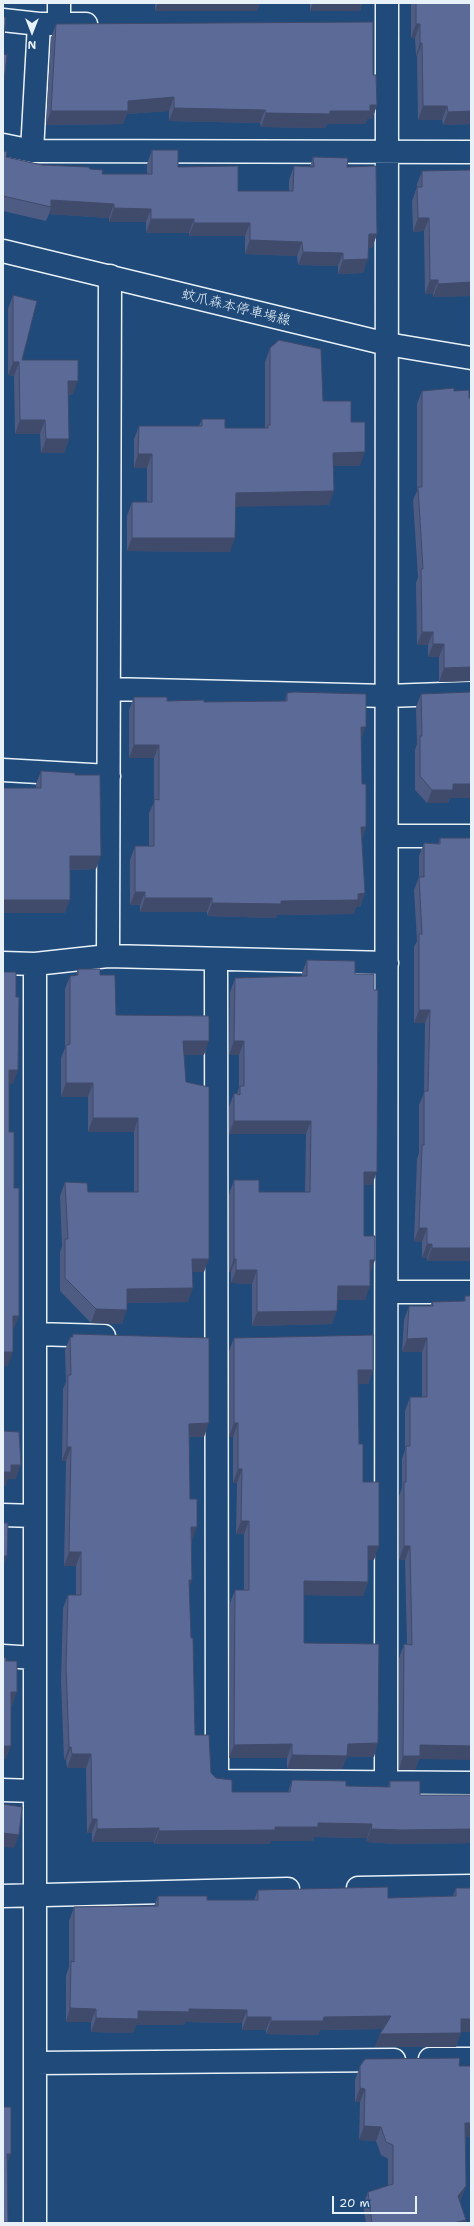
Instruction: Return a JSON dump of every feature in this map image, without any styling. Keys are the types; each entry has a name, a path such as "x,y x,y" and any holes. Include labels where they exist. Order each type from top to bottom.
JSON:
{"street":[{"path":"32,150 49,24 59,3"},
{"path":"363,23 387,13 386,1782"},
{"path":"3,20 49,24 107,24"},
{"path":"3,145 32,150 471,152"},
{"name":"蚊爪森本停車場線","path":"3,251 387,344 471,358"},
{"path":"108,956 110,276"},
{"path":"109,689 387,696 471,692"},
{"path":"3,770 109,776"},
{"path":"387,836 471,836"},
{"path":"3,963 35,964 108,956 387,963"},
{"path":"216,959 217,1781 471,1783"},
{"path":"35,964 35,2223"},
{"path":"387,1292 471,1292"},
{"path":"35,1334 122,1336"},
{"path":"364,1336 387,1336"},
{"path":"193,1338 240,1338"},
{"path":"3,1514 35,1516"},
{"path":"3,1656 35,1658"},
{"path":"3,1790 35,1791"},
{"path":"336,1888 471,1886"},
{"path":"3,1896 35,1894 305,1889"},
{"path":"35,2063 471,2059"}],"building":[{"path":"416,3 471,3 471,111 448,112 447,106 423,106 422,43 420,43 420,24 416,24"},
{"path":"3,16 6,18 3,45"},
{"path":"373,22 373,75 376,75 377,105 370,105 370,111 330,111 330,114 266,113 265,110 174,108 174,97 128,101 128,111 51,111 56,24"},
{"path":"3,54 7,55 3,83"},
{"path":"152,150 178,150 178,167 238,166 238,191 293,191 294,166 314,167 313,157 348,158 347,167 376,166 377,234 369,234 368,259 343,260 343,253 303,252 302,242 250,240 250,223 194,223 194,219 151,219 151,209 114,208 114,204 51,200 51,207 3,196 3,151 7,152 6,157 42,165 89,167 90,169 103,170 102,174 152,174"},
{"path":"471,170 471,282 438,284 438,280 430,280 429,218 418,218 417,187 422,187 422,171"},
{"path":"13,295 37,301 22,360 78,360 78,381 68,381 69,439 46,439 45,420 20,420 19,362 13,362"},
{"path":"279,340 321,349 323,401 351,401 351,422 365,422 365,452 333,453 334,491 236,493 235,538 132,538 132,502 152,502 152,454 138,454 139,426 202,426 202,419 225,419 225,428 268,428 268,425 270,425 270,348"},
{"path":"454,388 454,391 469,390 469,398 471,398 471,667 444,668 444,644 433,644 433,632 422,632 421,569 423,569 418,487 422,487 422,391"},
{"path":"471,692 471,784 453,784 453,790 432,790 420,776 420,736 422,736 421,694"},
{"path":"287,693 366,694 366,727 361,727 362,784 366,784 366,827 361,827 365,893 358,894 358,900 281,901 281,904 212,903 212,898 145,898 145,892 135,892 135,846 154,846 154,799 159,800 159,745 134,745 134,697 167,697 167,701 204,700 204,702 287,701"},
{"path":"41,771 75,773 75,775 100,775 101,856 70,856 70,900 3,900 3,788 41,788"},
{"path":"440,838 471,838 471,1248 432,1248 432,1244 427,1244 427,1228 419,1228 422,1145 424,1145 424,1091 428,1091 430,1010 419,1010 419,934 422,934 419,877 424,877 424,843 440,844"},
{"path":"307,960 355,961 355,974 374,974 374,990 378,990 377,1172 364,1172 364,1236 375,1236 375,1260 370,1260 370,1286 338,1286 337,1311 257,1312 257,1270 236,1270 236,1259 234,1259 234,1180 259,1180 259,1192 310,1192 311,1121 234,1121 234,1093 240,1095 240,1086 244,1086 244,1041 234,1041 235,978 307,976"},
{"path":"78,969 100,969 100,975 115,975 116,1015 209,1016 209,1041 183,1041 186,1082 209,1087 209,1259 192,1259 193,1288 127,1289 127,1310 96,1309 65,1278 65,1239 68,1239 65,1182 87,1183 88,1192 138,1192 138,1118 93,1118 93,1083 66,1083 66,1045 70,1044 70,976 78,975"},
{"path":"3,972 16,972 16,997 19,997 18,1070 9,1070 9,1132 14,1132 14,1188 19,1188 19,1316 13,1316 13,1352 3,1352"},
{"path":"465,1296 471,1296 471,1746 420,1745 420,1756 403,1756 404,1644 412,1645 410,1546 404,1546 404,1482 406,1482 406,1446 410,1446 410,1397 427,1397 427,1338 407,1339 409,1306 433,1306 432,1302 465,1301"},
{"path":"73,1334 209,1338 209,1423 189,1424 190,1499 197,1499 197,1527 191,1527 192,1580 189,1580 191,1638 193,1638 195,1735 209,1735 211,1773 216,1778 232,1780 232,1792 290,1792 292,1780 346,1781 346,1786 390,1787 390,1781 420,1781 420,1795 471,1795 471,1829 371,1829 372,1824 318,1823 318,1827 275,1827 275,1830 159,1831 159,1828 97,1829 97,1819 92,1819 91,1754 72,1754 71,1747 69,1747 66,1667 68,1595 81,1595 81,1552 69,1552 71,1447 67,1447 68,1375 71,1375 70,1337 73,1337"},
{"path":"373,1335 373,1370 358,1370 359,1444 363,1444 363,1482 379,1482 379,1546 368,1546 368,1582 304,1581 304,1643 379,1644 378,1743 348,1744 347,1756 292,1755 292,1744 234,1745 235,1590 249,1590 249,1521 241,1521 242,1469 238,1469 238,1423 234,1423 234,1338"},
{"path":"3,1431 19,1432 21,1465 11,1465 11,1472 3,1472"},
{"path":"3,1523 8,1523 7,1556 3,1556"},
{"path":"3,1657 6,1658 6,1661 17,1661 17,1692 11,1692 11,1746 3,1746"},
{"path":"3,1804 22,1807 19,1835 3,1833"},
{"path":"388,1887 388,1898 456,1896 456,1888 471,1888 471,2019 461,2019 461,2033 380,2034 391,2016 324,2017 323,2021 271,2021 271,2017 247,2017 247,2010 189,2009 189,2012 138,2011 138,2019 96,2018 96,2009 70,2008 71,1961 74,1962 74,1907 158,1906 158,1896 207,1896 207,1900 258,1900 258,1890"},
{"path":"460,2058 459,2066 471,2066 471,2123 465,2123 466,2186 458,2196 466,2220 453,2223 372,2223 368,2192 393,2184 393,2145 386,2142 381,2127 364,2126 365,2089 360,2088 360,2066 365,2059"},
{"path":"3,2107 11,2107 11,2154 7,2154 8,2222 3,2222"}]}
